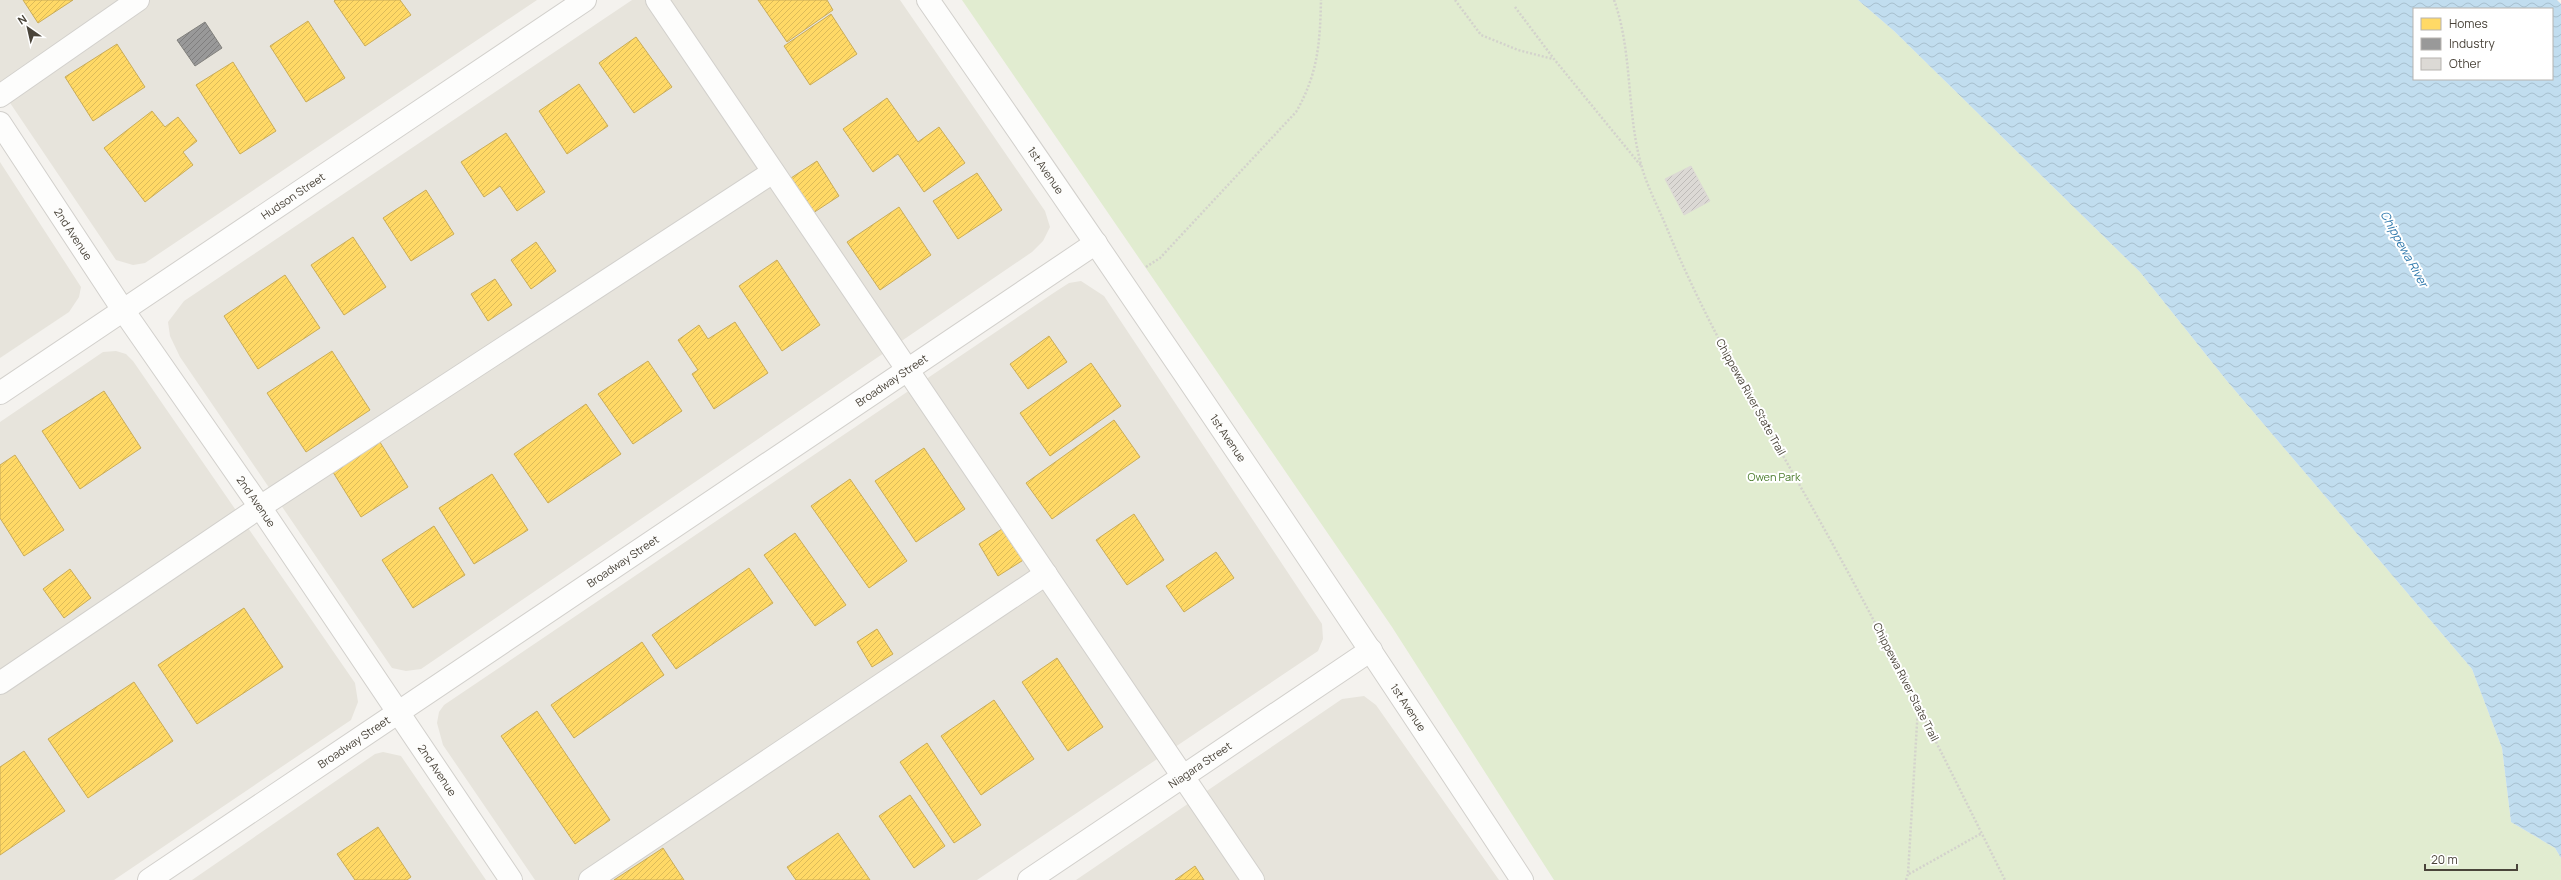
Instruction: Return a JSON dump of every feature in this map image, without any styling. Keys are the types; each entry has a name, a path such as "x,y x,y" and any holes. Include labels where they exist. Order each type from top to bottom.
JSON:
{"street":[{"path":"0,96 138,0"},
{"name":"Hudson Street","path":"0,393 585,0"},
{"path":"657,0 1253,880"},
{"name":"1st Avenue","path":"928,0 1096,243 1371,650 1522,880"},
{"name":"2nd Avenue","path":"0,123 123,310 260,507 511,880"},
{"path":"0,683 260,507 773,172"},
{"name":"Broadway Street","path":"149,880 1096,243"},
{"path":"590,880 1046,574"},
{"name":"Niagara Street","path":"1029,880 1371,650"}],"path":[{"path":"1145,268 1160,258 1296,112 1308,91 1315,70 1320,46 1321,0"},
{"path":"1455,0 1481,35 1518,50 1554,59"},
{"name":"Chippewa River State Trail","path":"1614,0 1624,26 1628,89 1642,168 1680,262 1720,342 1838,552 1918,705 2006,880"},
{"path":"1515,7 1554,59 1642,168"},
{"path":"1906,880 1908,874 1918,705"},
{"path":"1908,874 1982,833"}],"shaded area":[{"path":"0,0 537,0 145,263 133,265 116,260 0,88"},
{"path":"632,0 900,0 1045,211 1050,227 1043,241 1032,252 421,669 406,671 392,668 180,357 170,336 168,322 184,301"},
{"path":"0,162 81,287 79,297 69,312 0,358"},
{"path":"1081,281 1104,296 1322,624 1323,639 1318,651 977,880 535,880 443,745 437,723 439,712 444,705 1055,292 1069,283"},
{"path":"116,351 126,354 133,361 355,683 358,702 351,720 114,880 0,880 0,422 103,352"},
{"path":"1364,696 1376,705 1499,880 1076,880 1342,699"},
{"path":"383,752 401,756 486,880 192,880 375,754"}],"green space":[{"name":"Owen Park","path":"962,0 1858,0 1894,31 2140,272 2227,381 2472,669 2502,748 2511,822 2555,848 2561,858 2561,880 1554,880 1392,627"}],"water":[{"name":"Chippewa River","path":"1858,0 2557,0 2561,4 2561,858 2555,848 2511,822 2502,748 2472,669 2227,381 2140,272 1894,31"}],"building: Homes":[{"path":"23,0 73,0 38,23"},
{"path":"400,0 411,15 365,46 334,1"},
{"path":"758,0 827,0 833,10 787,42"},
{"path":"831,14 857,54 810,85 784,46"},
{"path":"308,21 345,78 306,102 270,46"},
{"path":"636,37 672,87 634,113 599,63"},
{"path":"117,44 145,87 93,121 65,77"},
{"path":"233,62 276,131 240,154 196,85"},
{"path":"579,84 608,126 567,154 539,111"},
{"path":"887,98 918,142 939,127 965,163 924,192 898,154 873,172 843,129"},
{"path":"152,111 165,127 178,117 197,141 183,152 193,165 145,202 104,148"},
{"path":"506,133 545,192 517,211 500,186 484,197 461,162"},
{"path":"817,161 839,196 813,213 791,178"},
{"path":"977,173 1002,210 958,239 933,201"},
{"path":"426,190 454,234 411,261 383,218"},
{"path":"899,207 931,255 880,290 847,242"},
{"path":"353,237 386,287 344,315 311,265"},
{"path":"536,242 556,271 531,289 511,260"},
{"path":"777,260 820,325 782,351 739,286"},
{"path":"285,275 320,328 258,369 224,316"},
{"path":"495,279 512,305 488,321 471,294"},
{"path":"735,322 768,373 714,409 692,374 698,370 678,340 699,325 708,339"},
{"path":"1049,336 1067,362 1028,389 1010,364"},
{"path":"332,351 370,410 306,452 267,393"},
{"path":"648,361 682,411 633,444 598,394"},
{"path":"1091,363 1121,406 1050,456 1020,413"},
{"path":"104,391 141,448 80,489 42,431"},
{"path":"586,404 621,454 548,503 514,454"},
{"path":"1114,420 1140,457 1052,519 1026,483"},
{"path":"378,439 408,487 361,517 331,469"},
{"path":"924,448 965,509 916,542 875,481"},
{"path":"15,455 64,530 24,556 0,518 0,465"},
{"path":"492,474 528,530 474,564 439,508"},
{"path":"850,479 907,561 869,588 811,506"},
{"path":"1134,514 1164,560 1127,585 1096,540"},
{"path":"434,526 465,575 413,608 382,560"},
{"path":"1005,527 1025,559 998,576 979,544"},
{"path":"795,533 846,605 815,626 764,555"},
{"path":"1216,552 1234,578 1184,612 1166,586"},
{"path":"749,568 773,603 676,669 652,635"},
{"path":"70,569 91,598 64,618 43,589"},
{"path":"244,608 283,667 197,724 158,665"},
{"path":"877,629 893,654 872,667 857,642"},
{"path":"642,642 664,675 574,738 551,705"},
{"path":"1057,658 1103,727 1068,751 1022,682"},
{"path":"134,682 173,741 88,798 48,739"},
{"path":"994,700 1034,759 981,795 941,736"},
{"path":"537,711 610,820 575,844 501,736"},
{"path":"927,743 981,825 954,843 900,762"},
{"path":"24,751 65,811 0,855 0,767"},
{"path":"910,795 945,846 914,868 879,816"},
{"path":"378,827 411,877 407,880 355,880 337,854"},
{"path":"838,833 870,880 796,880 787,867"},
{"path":"663,848 684,880 614,880"},
{"path":"1195,866 1204,880 1175,880"}],"building: Industry":[{"path":"205,22 222,48 195,66 177,40"}],"building: Other":[{"path":"1691,166 1710,201 1684,215 1665,179"}]}
